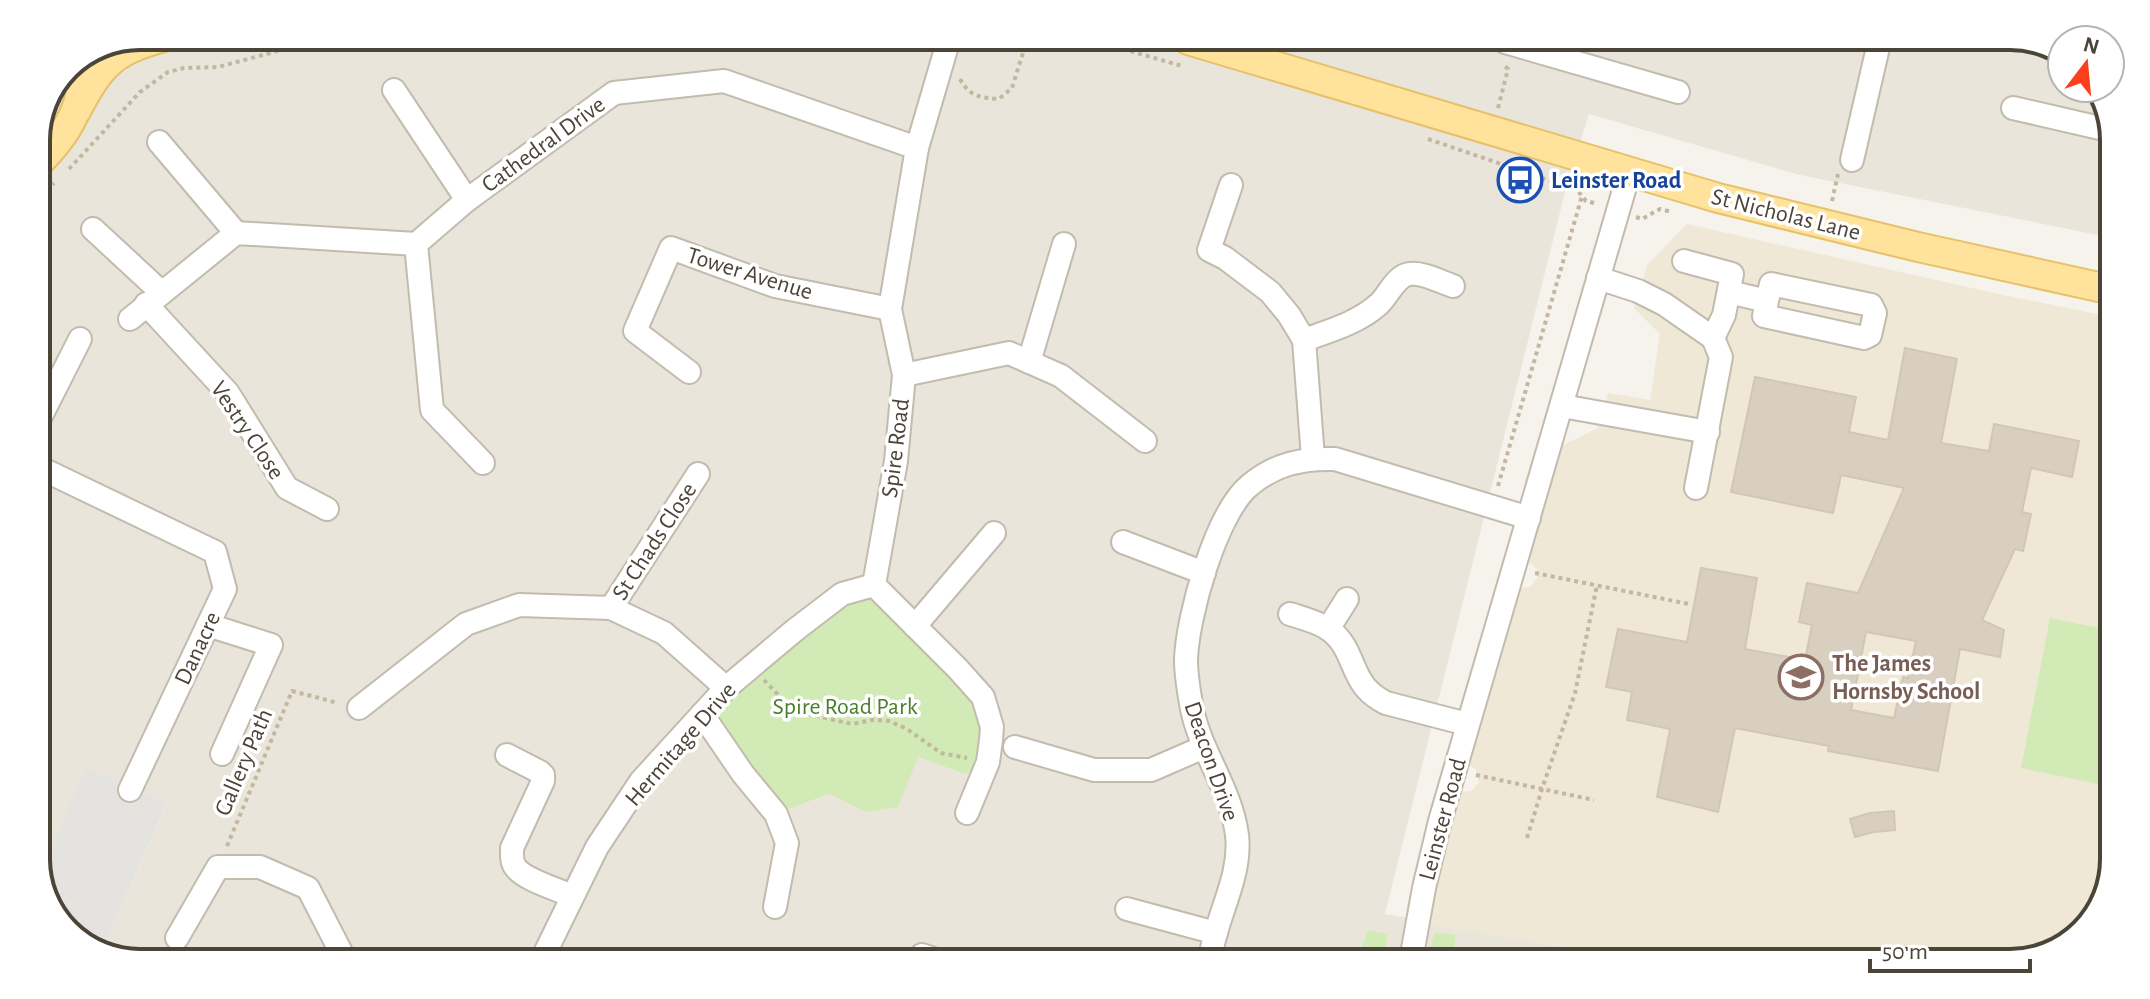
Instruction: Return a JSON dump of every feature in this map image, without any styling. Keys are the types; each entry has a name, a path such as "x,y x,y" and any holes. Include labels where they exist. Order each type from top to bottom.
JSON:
{"main road":[{"name":"St Nicholas Lane","path":"1221,50 1718,198 2100,287"},
{"path":"50,151 59,142 91,82 109,61 128,51"},
{"path":"76,111 82,71"}],"street":[{"name":"Spire Road","path":"874,585 896,461 904,375 890,309 917,148 946,50"},
{"path":"1852,160 1877,50"},
{"path":"1502,51 1678,92"},
{"name":"Cathedral Drive","path":"416,244 467,200 614,93 724,81 917,148"},
{"path":"394,90 467,200"},
{"path":"2013,108 2099,128"},
{"path":"159,142 236,233"},
{"name":"Leinster Road","path":"1413,949 1424,888 1467,724 1629,173"},
{"path":"1231,185 1209,250 1225,258 1270,292 1304,340 1313,458"},
{"name":"Vestry Close","path":"93,229 145,305 228,393 287,488 327,509"},
{"path":"145,305 236,233 416,244 432,410 483,463"},
{"path":"1029,362 1064,244"},
{"name":"Tower Avenue","path":"689,372 635,331 671,248 775,286 890,309"},
{"path":"1684,261 1732,274 1724,315 1713,338"},
{"path":"1304,340 1361,317 1378,305 1403,276 1412,273 1453,286"},
{"path":"1598,278 1638,291 1664,304 1713,338 1721,357 1696,488"},
{"path":"1771,284 1871,305 1875,313 1870,335 1864,338 1764,316 1767,301 1771,284"},
{"path":"1729,292 1767,301"},
{"path":"50,398 80,339"},
{"path":"904,375 1009,353 1061,376 1145,441"},
{"path":"1562,406 1708,432"},
{"name":"Deacon Drive","path":"1212,949 1237,860 1237,836 1231,805 1192,713 1186,660 1189,632 1204,573 1232,506 1247,487 1266,473 1289,463 1313,458 1359,464 1529,518"},
{"name":"Danacre","path":"50,473 215,552 225,589 130,790"},
{"name":"St Chads Close","path":"611,608 698,474"},
{"path":"915,626 994,533"},
{"path":"1123,542 1204,573"},
{"path":"874,585 983,697 992,727 988,759 967,813"},
{"name":"Hermitage Drive","path":"547,949 597,847 641,781 726,688 842,594 874,585"},
{"path":"1328,629 1347,599"},
{"path":"359,708 466,624 519,605 611,608 664,633 726,688"},
{"path":"1290,614 1328,629 1339,639 1364,686 1375,697 1397,706 1467,724"},
{"path":"208,625 271,645 222,754"},
{"path":"702,714 743,774 776,814 787,843 775,907"},
{"path":"1015,747 1094,770 1151,770 1204,747"},
{"path":"507,755 543,775 542,785 512,848 511,858 516,868 527,876 572,896"},
{"path":"177,938 218,867 260,867 308,888 339,949"},
{"path":"1127,909 1216,933"}],"path":[{"path":"50,187 140,92 168,72 218,67 282,50"},
{"path":"955,67 960,81 971,94 999,99 1012,88 1024,50"},
{"path":"1502,51 1508,69 1498,108 1510,112"},
{"path":"1496,492 1582,196"},
{"path":"1513,569 1689,604"},
{"path":"1527,838 1575,693 1597,585"},
{"path":"751,667 786,703 808,714 852,724 889,721 907,729 941,753 988,759"},
{"name":"Gallery Path","path":"218,867 292,691 359,708"},
{"path":"1454,771 1594,800"}],"shaded area":[{"path":"140,50 2010,50 2046,58 2046,104 2093,105 2100,134 2100,235 1800,175 1589,114 1567,184 1385,914 1602,949 1454,949 1456,935 1434,932 1430,949 1386,949 1387,935 1368,930 1361,949 140,949 106,942 167,804 50,855 50,134 57,105 65,90 76,76 105,57","holes":["983,697 965,774 918,756 865,812 829,794 777,814"]},
{"name":"The James Hornsby School","path":"1687,224 2100,315 2100,859 2098,877 2088,904 2074,923 2060,934 2039,944 2010,949 1575,949 1426,924 1460,792 1472,791 1479,782 1476,770 1469,765 1520,588 1530,587 1537,578 1537,569 1528,561 1561,446 1598,428 1608,393 1650,400 1660,334 1634,308 1647,265"},
{"path":"86,768 167,803 106,942 85,930 65,909 52,877 50,851"}],"green space":[{"name":"Spire Road Park","path":"874,585 983,697 992,727 975,769 965,774 918,757 898,807 865,812 829,794 776,814 702,714 751,667"},
{"path":"2050,618 2100,628 2100,785 2021,768"},
{"path":"1368,930 1387,934 1386,949 1361,949"},
{"path":"1434,932 1456,935 1454,949 1430,949"}],"building":[{"name":"The James Hornsby School","path":"1905,348 1957,359 1941,443 1989,451 1994,424 2079,441 2072,477 2031,468 2022,512 2031,514 2023,551 2015,549 1982,620 2004,630 2000,657 1960,649 1938,771 1828,751 1829,746 1735,728 1718,812 1657,797 1670,729 1627,720 1632,692 1606,687 1618,629 1687,642 1701,568 1757,578 1745,649 1805,660 1812,625 1799,622 1807,583 1858,593 1904,488 1841,475 1833,513 1731,492 1755,377 1856,397 1849,432 1888,440","holes":["1866,632 1916,641 1908,678 1903,677 1894,718 1851,710"]},
{"path":"1894,811 1895,830 1855,837 1850,819"}],"place":[{"name":"Leinster Road","path":"1520,180"},
{"name":"The James Hornsby School","path":"1801,677"}]}
